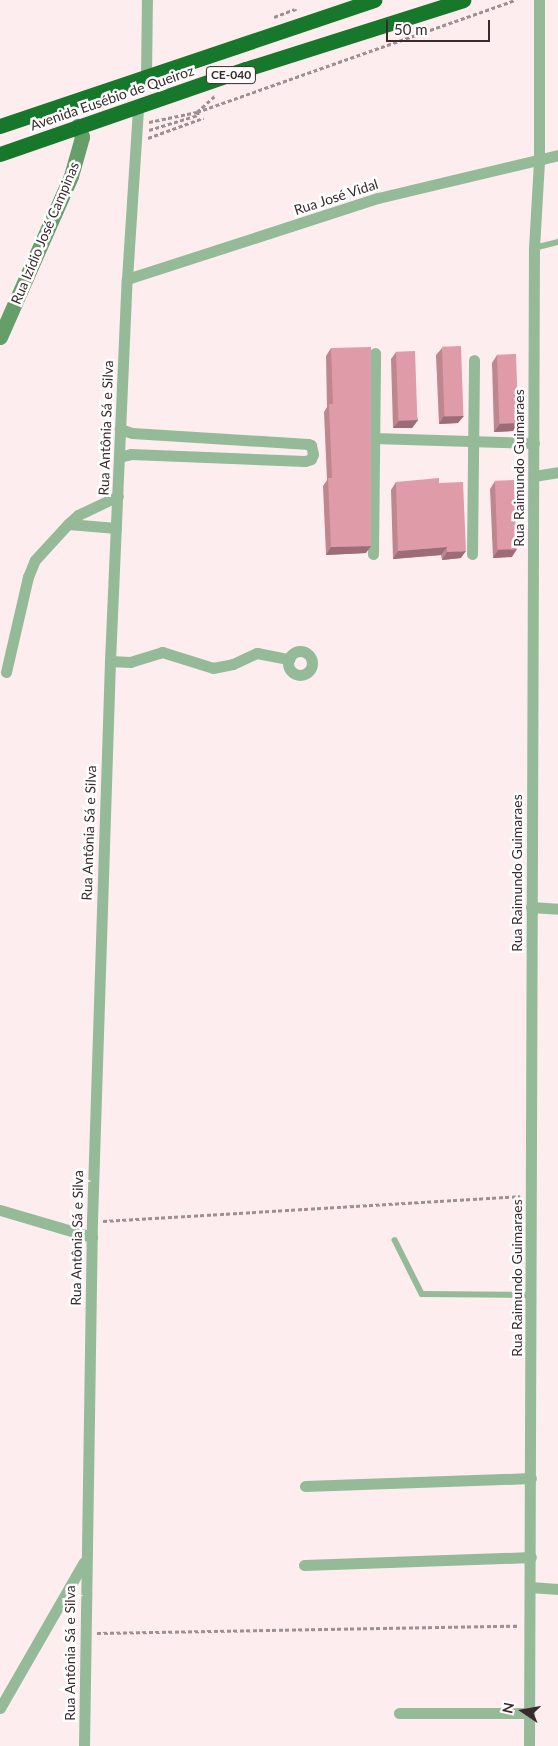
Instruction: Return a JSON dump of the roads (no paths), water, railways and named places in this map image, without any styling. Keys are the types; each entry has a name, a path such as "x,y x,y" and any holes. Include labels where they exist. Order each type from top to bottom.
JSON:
{"highway":[{"name":"Avenida Eusébio de Queiroz","path":"0,126 374,0"},
{"name":"Avenida Eusébio de Queiroz","path":"0,154 246,69 463,0"}],"street":[{"path":"146,77 147,0"},
{"name":"Rua Raimundo Guimaraes","path":"529,1746 534,248 539,160 540,0"},
{"name":"Rua Antônia Sá e Silva","path":"84,1746 85,1560 92,1221 110,661 127,280 138,107"},
{"name":"Rua Izídio José Campinas","path":"0,338 74,169 82,137 78,126"},
{"name":"Rua José Vidal","path":"127,280 378,198 558,155"},
{"path":"373,554 375,353"},
{"path":"472,554 474,360"},
{"path":"119,457 132,454 304,462 311,459 313,454 311,445 308,444 164,436 132,433 120,429"},
{"path":"164,436 164,456"},
{"path":"374,438 534,443"},
{"path":"239,458 240,440"},
{"path":"534,476 558,472"},
{"path":"6,672 28,577 35,560 78,515 118,496"},
{"path":"68,524 116,528"},
{"path":"110,661 130,662 162,652 181,657 199,666 213,668 233,664 257,652 289,659"},
{"path":"532,907 558,909"},
{"path":"0,1210 92,1237"},
{"path":"305,1486 531,1478"},
{"path":"304,1565 531,1556"},
{"name":"Rua Antônia Sá e Silva","path":"0,1708 85,1560"},
{"path":"530,1587 558,1589"},
{"path":"399,1713 529,1713"}],"lane":[{"path":"534,248 558,242"},
{"path":"394,1240 422,1294 532,1295"}]}
